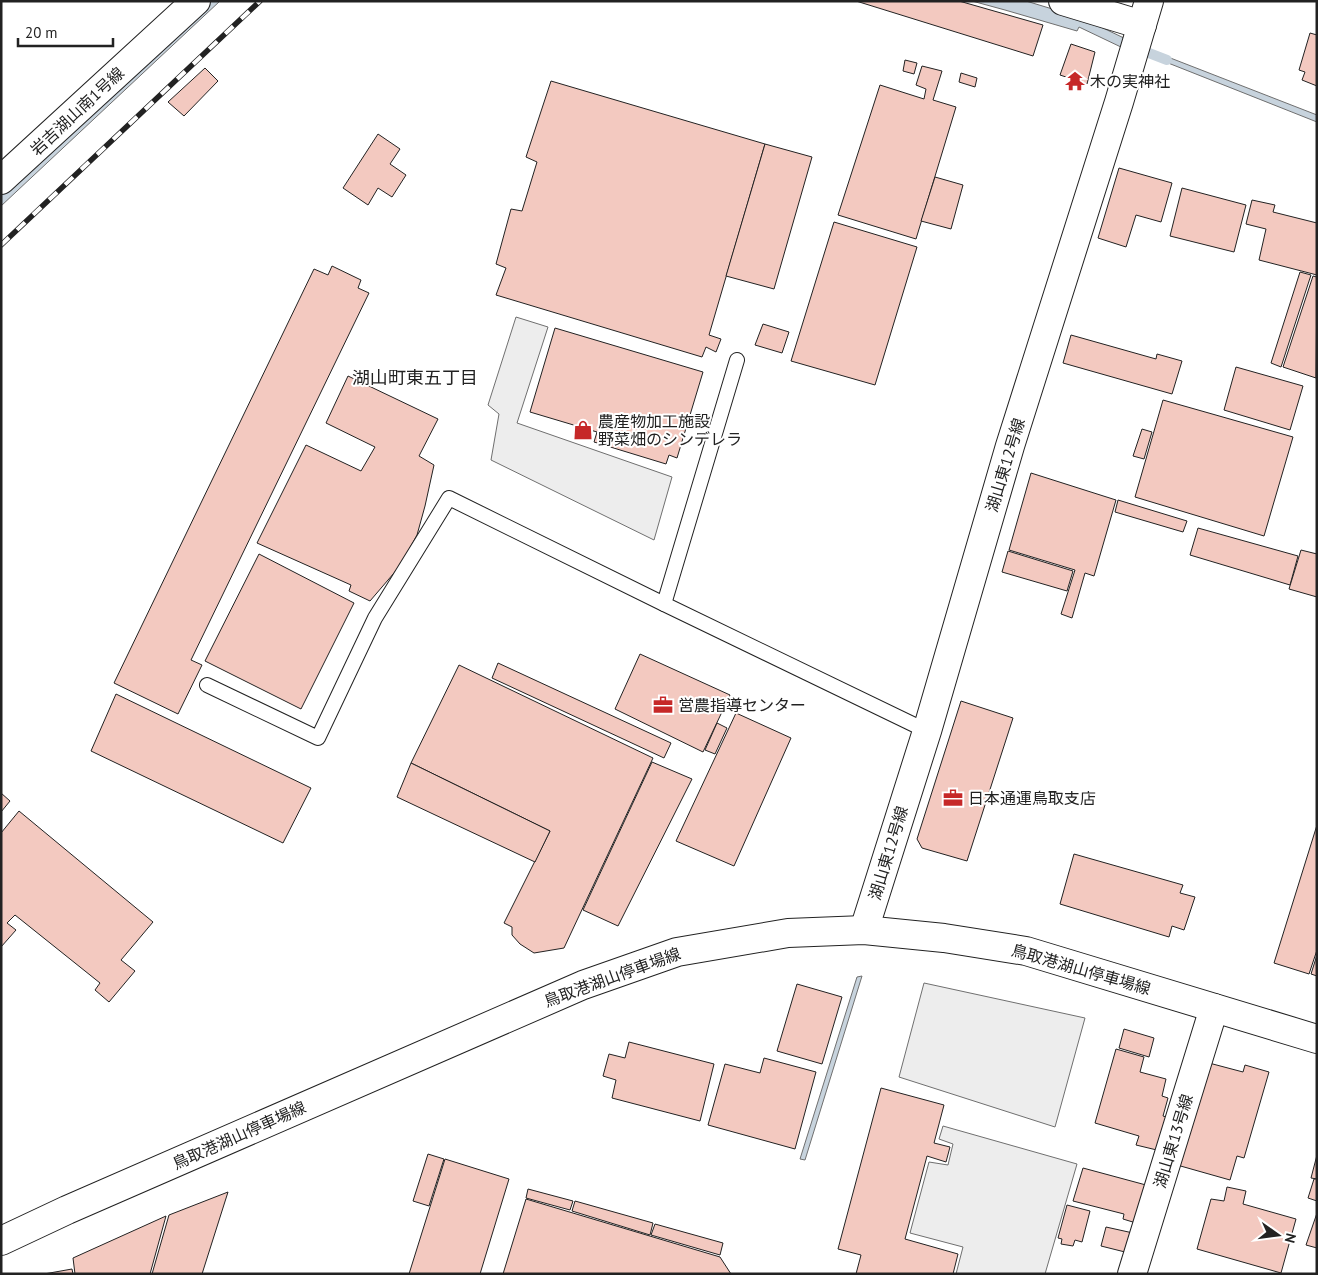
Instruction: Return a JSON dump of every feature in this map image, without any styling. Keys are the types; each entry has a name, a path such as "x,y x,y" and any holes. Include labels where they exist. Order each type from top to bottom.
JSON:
{"street":[{"name":"岩吉湖山南1号線","path":"1,180 196,1"},
{"path":"1063,1 1145,13"},
{"name":"湖山東12号線","path":"864,930 927,731 1010,446 1116,112 1145,13"},
{"name":"鳥取港湖山停車場線","path":"1,1241 67,1210 583,985 676,952 788,933 864,930 944,938 1026,951 1317,1040"},
{"name":"湖山東13号線","path":"1132,1274 1214,1008"}],"lane":[{"path":"664,604 737,360"},
{"path":"207,685 318,738 375,618 449,498 927,731"}],"shaded area":[{"path":"207,1 220,1 1,206 1,193"},
{"path":"972,1 1026,1 1082,18 1126,39 1123,48 1079,27 1077,31"},
{"path":"1155,52 1317,115 1317,122 1153,57"},
{"path":"516,317 548,327 517,423 672,477 654,540 491,460 499,414 488,405"},
{"path":"862,976 805,1160 800,1159 857,977"},
{"path":"924,983 1085,1018 1055,1127 899,1077"},
{"path":"943,1126 1077,1164 1045,1274 956,1274 963,1247 910,1233 929,1162 948,1165 953,1144 939,1139"}],"building":[{"path":"856,1 959,1 1043,25 1033,56"},
{"path":"1310,33 1317,35 1317,86 1302,80 1305,72 1299,70"},
{"path":"1071,44 1095,52 1087,84 1060,75"},
{"path":"905,60 917,63 914,74 903,71"},
{"path":"922,66 942,71 933,100 956,107 916,239 838,215 880,85 924,99 926,89 916,85"},
{"path":"205,68 218,81 184,116 168,102"},
{"path":"961,73 977,78 975,87 959,82"},
{"path":"551,81 765,144 709,335 721,339 716,352 706,347 702,357 496,295 506,268 496,264 511,209 522,211 537,162 526,157"},
{"path":"378,134 400,149 390,164 406,175 392,197 378,188 368,205 343,188"},
{"path":"765,144 812,157 774,289 726,276"},
{"path":"1119,168 1172,183 1161,222 1136,215 1126,247 1098,238"},
{"path":"935,177 963,185 951,229 921,221"},
{"path":"1182,188 1246,205 1234,252 1170,236"},
{"path":"1252,200 1275,205 1273,212 1317,223 1317,275 1259,260 1266,229 1246,224"},
{"path":"834,222 917,247 875,385 791,361"},
{"path":"332,266 361,280 358,288 369,293 191,660 202,665 178,714 114,683 314,269 328,275"},
{"path":"1300,272 1311,275 1281,367 1271,363"},
{"path":"1313,276 1317,277 1316,378 1283,367"},
{"path":"763,324 789,332 782,353 755,345"},
{"path":"555,328 703,372 677,458 669,455 666,464 594,442 597,432 530,412"},
{"path":"1071,335 1156,359 1157,354 1182,361 1172,394 1063,363"},
{"path":"1236,367 1303,386 1290,430 1224,410"},
{"path":"348,376 438,419 419,456 434,465 417,535 400,566 370,601 349,591 351,585 257,543 306,445 361,471 375,447 326,423"},
{"path":"1163,400 1293,437 1264,536 1135,497"},
{"path":"1142,429 1152,432 1144,459 1133,456"},
{"path":"1031,473 1116,500 1094,576 1085,573 1072,618 1061,614 1075,570 1009,550"},
{"path":"1118,500 1187,521 1183,532 1115,512"},
{"path":"1198,528 1298,556 1290,585 1190,555"},
{"path":"1301,550 1317,554 1317,597 1289,589"},
{"path":"1008,551 1073,571 1067,591 1002,572"},
{"path":"259,554 354,603 301,709 205,661"},
{"path":"640,654 730,695 703,752 615,709"},
{"path":"498,663 671,743 664,758 492,678"},
{"path":"459,665 653,758 564,948 534,953 520,944 512,935 512,927 504,923 550,831 411,763"},
{"path":"116,694 311,788 283,843 91,751"},
{"path":"961,701 1013,718 967,861 922,848 917,839"},
{"path":"736,713 791,738 734,866 676,841"},
{"path":"717,723 727,728 715,754 705,750"},
{"path":"652,762 692,779 618,926 583,910"},
{"path":"411,763 550,831 535,862 397,797"},
{"path":"1,793 10,801 1,812"},
{"path":"19,811 153,922 121,960 135,971 109,1002 95,990 100,983 15,915 7,923 16,930 1,947 1,833"},
{"path":"1317,825 1317,950 1309,974 1274,963"},
{"path":"1074,854 1183,885 1180,893 1195,897 1184,930 1172,926 1169,937 1060,904"},
{"path":"1317,955 1317,976 1311,974"},
{"path":"797,984 842,997 822,1064 777,1051"},
{"path":"1124,1029 1154,1038 1149,1057 1119,1048"},
{"path":"629,1042 714,1064 700,1121 612,1098 616,1080 603,1076 609,1054 625,1058"},
{"path":"1116,1049 1144,1057 1140,1072 1166,1079 1162,1096 1168,1098 1163,1116 1170,1118 1161,1151 1136,1145 1139,1136 1095,1123"},
{"path":"764,1058 816,1072 795,1149 708,1125 725,1064 760,1073"},
{"path":"1209,1063 1243,1072 1245,1065 1269,1072 1244,1158 1237,1156 1230,1180 1177,1165"},
{"path":"881,1088 944,1105 934,1143 950,1147 946,1162 927,1156 905,1239 958,1254 953,1274 856,1274 861,1255 838,1249"},
{"path":"428,1154 444,1159 429,1206 413,1201"},
{"path":"1317,1155 1317,1179 1311,1178"},
{"path":"445,1159 509,1179 480,1274 409,1274"},
{"path":"1083,1168 1146,1185 1136,1223 1123,1219 1124,1214 1073,1201"},
{"path":"1314,1179 1317,1179 1317,1201 1308,1198"},
{"path":"1227,1187 1246,1191 1243,1204 1296,1219 1281,1273 1197,1249 1211,1199 1224,1201"},
{"path":"528,1189 573,1201 570,1210 526,1198"},
{"path":"228,1192 202,1274 152,1274 169,1215"},
{"path":"526,1199 720,1257 731,1274 503,1274"},
{"path":"575,1201 653,1223 650,1235 572,1211"},
{"path":"1067,1205 1090,1211 1082,1242 1075,1240 1073,1246 1061,1244 1062,1239 1058,1238"},
{"path":"1317,1213 1317,1248 1306,1245"},
{"path":"166,1216 150,1274 75,1274 73,1258"},
{"path":"655,1224 723,1243 720,1255 651,1235"},
{"path":"1106,1227 1133,1233 1129,1253 1101,1246"},
{"path":"72,1269 73,1274 44,1274"}],"waterway":[{"path":"1136,48 1167,60"}],"railway":[{"path":"1,245 260,1"}],"place":[{"name":"木の実神社","path":"1075,81"},
{"name":"農産物加工施設 野菜畑のシンデレラ","path":"583,430"},
{"name":"営農指導センター","path":"663,705"},
{"name":"日本通運鳥取支店","path":"953,798"}],"district":[{"name":"湖山町東五丁目","path":"415,377"}]}
